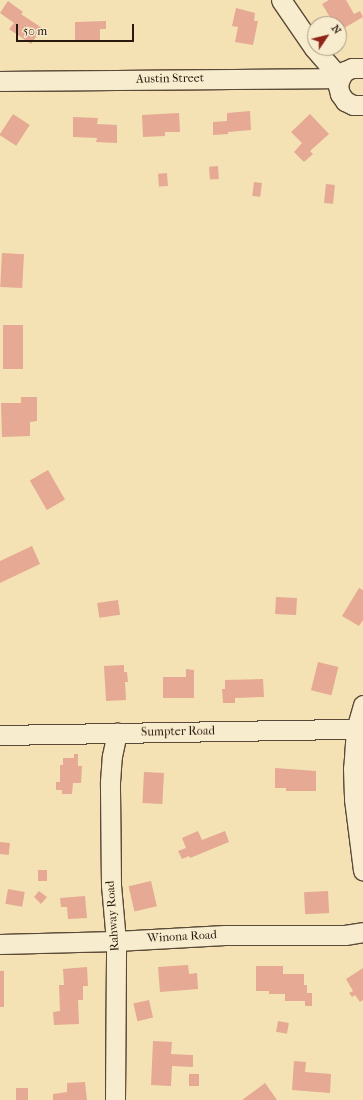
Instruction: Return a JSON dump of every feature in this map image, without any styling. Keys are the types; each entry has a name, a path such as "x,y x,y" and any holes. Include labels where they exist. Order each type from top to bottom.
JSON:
{"street":[{"path":"280,0 314,48 340,78"},
{"path":"363,68 348,69 340,78 338,86 342,98 353,105 363,105"},
{"name":"Austin Street","path":"0,81 340,78"},
{"path":"363,706 356,729 353,768 354,799 363,870"},
{"name":"Sumpter Road","path":"0,736 356,729"},
{"name":"Rahway Road","path":"115,1100 116,941 111,884 110,782 117,733"},
{"name":"Winona Road","path":"0,944 116,941 225,935 345,935 363,932"}],"building":[{"path":"329,0 346,0 354,14 360,11 363,17 347,26 347,16 329,16 322,4"},
{"path":"8,1 23,12 21,14 42,28 31,44 9,29 14,23 0,13"},
{"path":"236,8 255,13 254,21 258,21 253,45 235,42 238,27 232,26"},
{"path":"106,21 106,29 100,29 100,42 75,42 75,22"},
{"path":"250,111 251,130 213,135 213,122 227,121 227,113"},
{"path":"179,113 180,132 165,132 165,136 143,137 142,115"},
{"path":"13,114 30,125 16,146 0,135"},
{"path":"310,114 329,134 310,151 313,154 304,162 294,152 302,143 291,132"},
{"path":"73,117 98,118 97,124 117,125 117,143 96,142 97,138 73,137"},
{"path":"218,166 219,179 210,180 209,167"},
{"path":"167,173 168,186 159,187 158,174"},
{"path":"254,182 262,183 260,197 252,196"},
{"path":"326,184 335,185 333,204 324,203"},
{"path":"2,253 24,254 22,288 0,287"},
{"path":"3,325 23,325 23,369 3,369"},
{"path":"21,397 37,397 37,421 30,422 30,436 2,437 1,403 21,403"},
{"path":"48,470 65,499 47,510 30,480"},
{"path":"32,546 40,564 0,583 0,561"},
{"path":"359,588 363,590 363,620 359,626 342,616"},
{"path":"276,597 297,598 296,615 275,614"},
{"path":"118,600 120,615 99,618 97,603"},
{"path":"318,662 338,667 331,695 311,690"},
{"path":"124,665 124,672 127,672 128,682 125,682 126,700 106,701 104,666"},
{"path":"186,669 194,670 194,698 163,698 163,677 186,677"},
{"path":"263,679 264,697 235,698 235,703 223,703 222,689 225,689 225,680"},
{"path":"74,754 78,754 78,766 82,766 81,783 73,783 72,794 62,794 62,790 56,790 56,782 60,782 60,765 63,765 63,758 74,758"},
{"path":"275,768 316,771 316,791 286,791 286,788 275,788"},
{"path":"144,772 164,773 162,804 142,803"},
{"path":"198,831 202,840 225,831 229,842 190,858 189,856 182,859 178,851 186,848 182,838"},
{"path":"0,842 10,843 9,855 0,854"},
{"path":"38,870 47,870 47,881 38,881"},
{"path":"151,881 157,906 134,912 129,886"},
{"path":"8,889 25,892 22,907 5,904"},
{"path":"39,891 47,897 41,904 34,897"},
{"path":"328,891 329,913 305,914 304,892"},
{"path":"85,896 87,918 68,919 67,907 61,907 60,898"},
{"path":"188,965 189,974 197,973 198,989 160,992 158,967"},
{"path":"256,966 283,966 283,974 304,974 304,985 307,985 307,993 312,993 312,1006 305,1006 305,1001 285,1001 285,994 269,994 269,991 256,991"},
{"path":"87,967 88,986 83,986 83,1000 78,1000 79,1024 54,1025 53,1012 60,1011 59,985 64,985 63,969"},
{"path":"363,968 363,1000 360,1002 355,995 352,997 349,993 353,991 346,979"},
{"path":"0,971 4,971 4,1007 0,1007"},
{"path":"149,1000 153,1018 137,1021 133,1004"},
{"path":"278,1021 289,1023 287,1034 276,1032"},
{"path":"153,1041 172,1042 171,1054 193,1055 193,1067 172,1066 171,1086 151,1085"},
{"path":"294,1061 306,1062 305,1072 331,1074 330,1093 292,1090"},
{"path":"189,1074 199,1074 199,1086 189,1086"},
{"path":"85,1082 87,1100 53,1100 53,1094 67,1092 67,1083"},
{"path":"265,1083 277,1100 242,1100"},
{"path":"16,1088 28,1088 28,1100 16,1100"}]}
